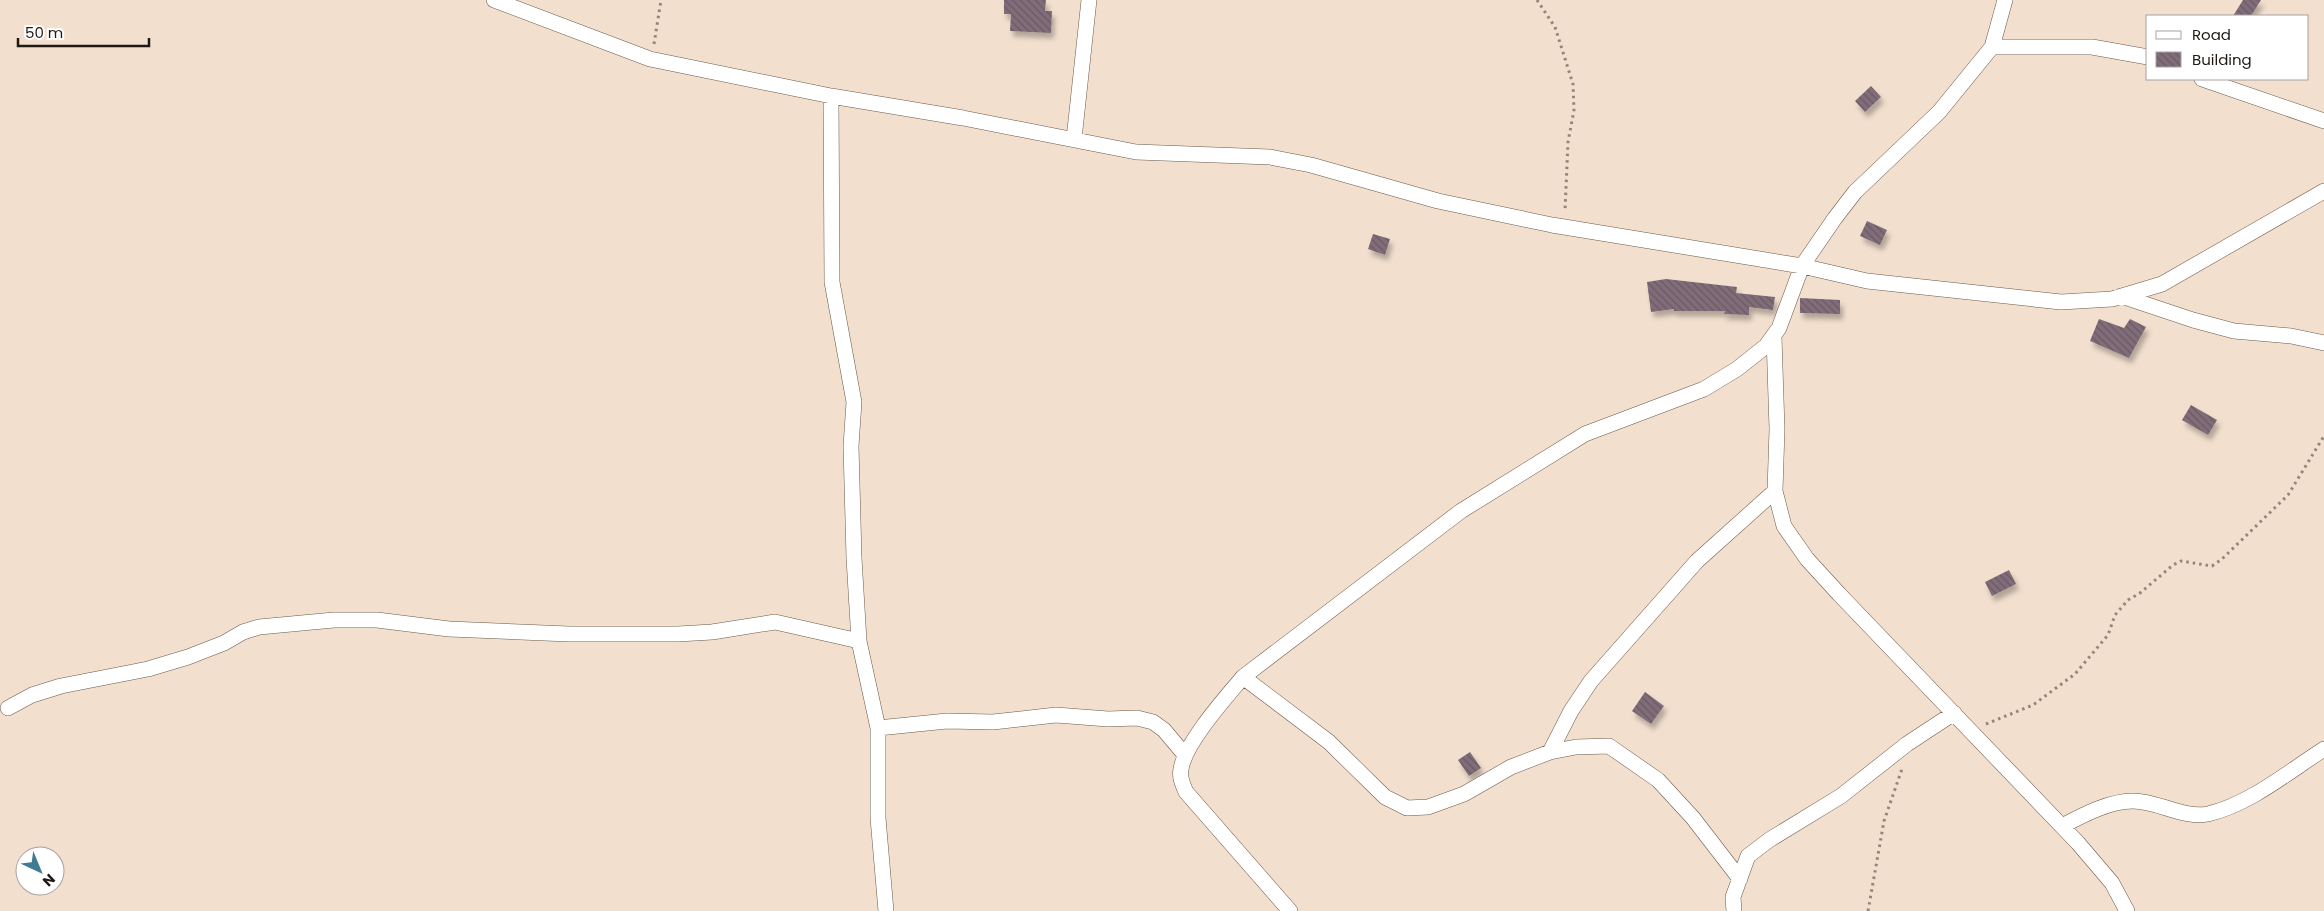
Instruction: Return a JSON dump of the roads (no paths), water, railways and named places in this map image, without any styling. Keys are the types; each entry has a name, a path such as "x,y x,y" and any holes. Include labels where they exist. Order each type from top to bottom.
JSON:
{"street":[{"path":"494,0 650,59 831,96 1074,139 1136,152 1270,156 1311,165 1438,201 1564,227 1802,266 1867,281 2061,302 2088,302 2121,296 2162,284 2324,191"},
{"path":"1074,139 1089,0"},
{"path":"1290,911 1186,792 1180,771 1185,755 1224,699 1244,676 1461,511 1585,434 1704,389 1737,368 1774,337 1802,266 1855,192 1940,112 1992,47 2005,0"},
{"path":"1992,47 2092,47 2146,57"},
{"path":"2205,80 2324,121"},
{"path":"831,96 832,282 854,402 851,446 854,558 859,642 878,728 878,818 886,911"},
{"path":"2121,296 2193,320 2234,331 2291,336 2324,342"},
{"path":"1774,337 1777,429 1775,491 1784,526 1807,560 2062,826 2112,883 2127,911"},
{"path":"1550,752 1571,711 1591,681 1697,561 1775,491"},
{"path":"8,708 32,695 61,686 148,669 188,658 224,643 243,632 259,627 334,620 377,620 449,629 569,634 678,634 712,632 775,622 859,642"},
{"path":"1244,676 1329,742 1385,797 1407,808 1428,808 1455,797 1511,767 1550,752 1576,747 1609,746 1658,780 1693,818 1740,879"},
{"path":"1734,911 1733,897 1748,856 1769,840 1840,796 1906,744 1954,713"},
{"path":"878,728 947,721 993,722 1056,715 1108,719 1137,718 1153,722 1164,730 1185,755"},
{"path":"2062,826 2089,812 2134,801 2188,813 2206,814 2232,806 2324,750"}]}
